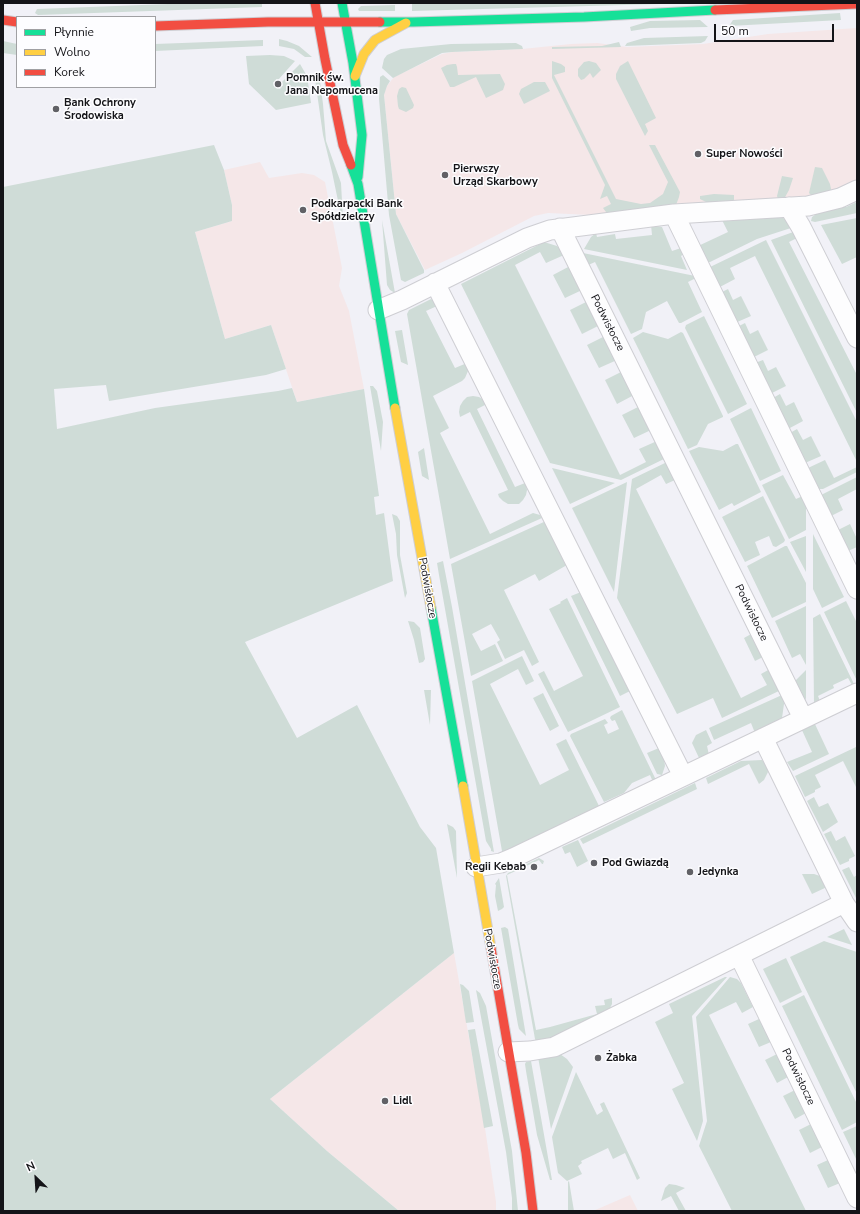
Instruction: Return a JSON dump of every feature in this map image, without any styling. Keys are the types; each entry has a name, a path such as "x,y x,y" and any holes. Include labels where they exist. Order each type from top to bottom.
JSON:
{"street":[{"name":"Podwisłocze","path":"315,3 343,145 358,184 389,376 445,682 526,1153 533,1211"},
{"name":"Podwisłocze","path":"342,3 355,76 362,135 358,184"},
{"path":"156,26 318,21 407,22 584,18 647,12 857,4"},
{"path":"3,20 16,22"},
{"path":"355,76 364,54 375,40 407,22"},
{"path":"378,310 527,238 560,228 674,214 808,206 822,203 857,190"},
{"path":"789,207 801,227 857,338"},
{"path":"674,214 857,589"},
{"name":"Podwisłocze","path":"560,228 803,718"},
{"path":"435,283 683,776"},
{"path":"476,867 501,863 513,858 857,692"},
{"path":"763,738 844,903 857,922"},
{"path":"508,1052 530,1051 554,1047 844,903"},
{"name":"Podwisłocze","path":"739,956 857,1198"}],"shaded area":[{"path":"194,3 262,3 262,7 38,15 35,13 37,9"},
{"path":"695,3 412,11 412,4"},
{"path":"395,5 395,11 359,11 358,9 361,6"},
{"path":"840,13 841,20 729,26 733,20"},
{"path":"700,20 708,27 650,28 631,31 630,27 650,21"},
{"path":"857,28 857,182 819,197 612,216 548,213 534,216 425,270 396,214 384,95 385,91 394,77 442,54 452,52 522,49 597,43 627,47 703,44 768,34"},
{"path":"708,36 705,41 701,43 625,46 627,43 644,38"},
{"path":"279,39 299,46 312,57 305,57 294,49 279,46"},
{"path":"263,40 263,46 156,51 156,44"},
{"path":"3,41 16,44 16,55 3,53"},
{"path":"619,42 621,47 552,49 552,47 602,46"},
{"path":"516,43 522,46 523,49 442,53 393,78 382,68 384,59 387,55 401,49 451,44"},
{"path":"246,56 284,56 295,61 278,80 277,79 273,83 280,89 283,85 281,83 300,64 307,76 311,103 276,110 249,84"},
{"path":"552,61 565,67 565,72 554,75 616,199 641,204 650,203 663,194 668,182 649,145 655,145 680,192 676,205 609,214 606,212 603,208 611,204 607,196 600,199 605,185 552,78"},
{"path":"589,61 596,63 601,70 593,78 590,73 581,80 578,76 578,69 584,62"},
{"path":"628,61 656,118 645,124 648,131 645,136 616,79 616,74 620,66"},
{"path":"456,64 458,75 500,74 505,84 503,90 486,98 476,77 454,87 450,87 441,68"},
{"path":"319,74 326,141 341,183 343,220 323,135 315,79"},
{"path":"383,75 390,81 384,95 396,214 424,270 424,273 405,282 401,280 389,215 379,99 380,77"},
{"path":"534,82 545,82 550,91 524,104 519,94 521,89"},
{"path":"402,87 406,88 414,105 413,108 406,112 399,109 398,106 397,96 399,89"},
{"path":"214,145 224,170 232,205 232,221 195,232 225,339 271,325 286,369 266,375 109,401 106,385 54,389 57,429 155,408 292,388 297,402 364,389 379,496 374,497 376,515 384,513 393,581 245,642 297,738 357,705 420,827 436,848 454,953 270,1099 327,1151 399,1211 3,1211 3,187"},
{"path":"260,162 269,178 302,173 314,175 325,182 342,268 339,286 349,311 364,389 297,402 271,325 225,339 195,232 232,221 232,205 224,170"},
{"path":"815,167 822,168 830,184 831,189 829,194 813,197 809,193"},
{"path":"782,176 793,178 784,199 778,199 777,196"},
{"path":"714,194 734,195 734,203 715,204 700,199 700,196"},
{"path":"857,202 857,213 815,222 811,221 812,217 819,212 845,204 846,207"},
{"path":"779,216 789,221 794,227 757,239 710,262 704,262 696,247 728,232 721,218"},
{"path":"857,218 857,257 842,264 821,225"},
{"path":"382,220 395,293 390,290 387,285"},
{"path":"651,225 662,227 672,251 681,248 684,254 681,256 687,270 584,249 591,237 596,233 597,237 615,234 616,239 652,235"},
{"path":"796,231 799,237 789,242 857,375 857,413 771,240"},
{"path":"766,240 857,422 857,462 755,256 730,268 735,279 718,288 708,268"},
{"path":"544,242 557,246 564,255 546,263 540,252 515,265 620,475 646,462 639,449 657,441 666,458 621,480 550,463 461,284"},
{"path":"583,253 695,276 696,278 688,282 702,312 679,323 667,301 646,312 642,329 631,334 595,262 586,266"},
{"path":"570,266 582,290 565,298 553,275"},
{"path":"728,289 733,300 741,296 751,316 735,323 720,293"},
{"path":"431,299 437,306 426,311 455,368 467,363 468,371 462,381 433,396 449,428 440,433 490,534 533,513 540,515 542,518 450,559 407,314 409,310"},
{"path":"588,301 600,325 582,334 570,310"},
{"path":"704,316 747,404 728,414 685,328 686,325"},
{"path":"745,323 750,334 758,330 768,350 752,358 737,327"},
{"path":"402,330 408,365 401,362 395,331"},
{"path":"643,332 668,339 681,332 683,333 723,416 708,424 697,445 688,449 633,338"},
{"path":"605,336 617,360 599,368 587,345"},
{"path":"763,360 768,371 776,367 786,386 770,394 755,363"},
{"path":"623,371 634,395 617,404 605,380"},
{"path":"370,386 373,386 377,391 383,422 381,451"},
{"path":"780,394 786,406 794,402 803,421 788,429 773,398"},
{"path":"467,397 479,397 487,404 477,409 515,487 525,483 526,484 526,495 519,504 508,504 499,497 498,494 508,490 470,412 460,417 460,406 463,401"},
{"path":"640,406 651,430 634,438 622,415"},
{"path":"751,408 781,471 760,481 730,419"},
{"path":"797,429 803,440 811,436 821,456 805,463 790,433"},
{"path":"738,444 761,492 734,506 732,503 719,510 689,451 699,447 723,451"},
{"path":"424,448 429,480 422,476 418,452"},
{"path":"825,460 834,478 857,467 857,472 823,489 818,489 808,468"},
{"path":"667,462 675,480 666,484 661,475 636,489 741,698 767,685 761,674 770,669 781,690 722,718 713,698 677,714 617,598 632,479"},
{"path":"552,468 615,483 570,504"},
{"path":"783,475 796,499 805,495 806,500 806,530 789,539 762,485"},
{"path":"857,477 857,489 838,499 843,510 831,516 821,495"},
{"path":"627,482 614,592 572,508"},
{"path":"763,496 785,540 776,547 773,546 769,536 755,542 760,555 745,562 722,517"},
{"path":"392,514 397,516 400,521 400,555 407,593 405,598 397,555 396,534"},
{"path":"546,521 567,565 539,581 535,574 504,590 539,662 532,666 524,650 505,659 497,642 500,640 491,624 472,634 481,651 495,644 503,661 471,676 451,564"},
{"path":"850,524 857,539 857,547 848,551 838,530"},
{"path":"813,534 844,597 822,608 813,589"},
{"path":"806,536 806,572 790,542"},
{"path":"787,546 806,583 806,602 772,618 747,566"},
{"path":"443,561 494,852 491,851 486,841 439,575 437,563"},
{"path":"581,592 630,691 620,696 571,596"},
{"path":"567,598 620,707 568,732 538,674 544,671 554,691 583,676 549,609"},
{"path":"846,601 857,623 857,681 824,612"},
{"path":"806,606 806,665 800,654 792,658 775,621"},
{"path":"820,614 854,684 852,685 848,678 833,685 834,688 818,696 820,701 814,704 813,618"},
{"path":"408,621 414,622 420,628 425,659 423,662 419,663"},
{"path":"753,633 765,656 755,661 744,638"},
{"path":"522,656 534,681 526,685 518,669 490,684 540,785 569,770 556,744 566,739 599,806 509,852 502,851 472,681"},
{"path":"806,670 806,698 805,701 794,682"},
{"path":"424,690 431,690 430,725"},
{"path":"543,693 559,726 550,731 533,698"},
{"path":"782,695 784,696 784,704 782,718 779,722 755,733 751,723 714,740 709,728"},
{"path":"622,710 656,780 653,782 650,775 632,783 624,793 604,802 570,736 571,734 605,719 608,723 604,725 608,734 619,729 615,720 612,721 610,718"},
{"path":"814,722 829,754 793,771 787,762 812,752 801,728"},
{"path":"706,730 712,743 707,746 709,755 700,760 692,743 696,735"},
{"path":"856,747 857,789 843,761 815,775 821,787 805,797 795,776"},
{"path":"659,748 664,758 665,766 662,775 657,774 647,753"},
{"path":"762,760 767,765 768,772 764,780 759,784 749,764 708,784 706,778 741,761"},
{"path":"695,783 697,789 583,844 580,839"},
{"path":"814,797 819,807 828,803 838,822 823,832 807,801"},
{"path":"447,824 453,827 456,831 457,878"},
{"path":"831,831 836,841 845,836 855,856 849,859 849,861 840,865 824,834"},
{"path":"578,840 588,861 577,867 570,852 565,854 562,847"},
{"path":"539,858 544,861 543,864 539,860 507,875 536,1030 597,1014 595,1006 605,1005 604,1000 612,998 612,1004 610,1008 551,1039 536,1041 506,876 508,873"},
{"path":"849,867 854,877 857,875 857,900 842,870"},
{"path":"802,874 814,874 823,877 827,887 812,894"},
{"path":"499,878 504,907 498,911 495,896 495,884"},
{"path":"505,927 508,929 526,1036 519,1029 518,1025 501,928"},
{"path":"844,929 852,945 827,937"},
{"path":"824,941 857,952 857,1094 790,957"},
{"path":"454,953 485,1128 496,1211 399,1211 327,1151 270,1099"},
{"path":"786,958 802,992 780,1003 763,969"},
{"path":"727,977 692,1016 703,1121 697,1141 672,1089 684,1083 655,1022 673,1013 669,1004"},
{"path":"730,977 737,979 741,983 753,1007 742,1013 736,1002 709,1015 806,1211 732,1211 699,1146 707,1121 696,1017"},
{"path":"460,984 469,991 474,1022 466,1023"},
{"path":"476,990 480,993 486,1006 512,1151 518,1211 512,1211 512,1198 506,1152"},
{"path":"804,995 857,1104 857,1122 842,1130 782,1006"},
{"path":"759,1019 771,1042 759,1047 748,1024"},
{"path":"475,1029 493,1126 484,1128 468,1030"},
{"path":"560,1054 567,1059 573,1067 551,1129 538,1057"},
{"path":"777,1054 788,1077 777,1083 765,1060"},
{"path":"531,1061 552,1180 550,1180 537,1135 525,1064 526,1062"},
{"path":"576,1072 597,1115 603,1111 600,1104 604,1102 640,1178 637,1180 625,1153 613,1159 608,1148 581,1161 582,1163 578,1166 582,1174 567,1181 558,1173 552,1137"},
{"path":"795,1090 806,1113 795,1119 783,1096"},
{"path":"811,1124 822,1147 810,1153 799,1130"},
{"path":"857,1126 857,1161 843,1132"},
{"path":"828,1160 840,1183 828,1188 817,1165"},
{"path":"569,1181 574,1211 568,1211"},
{"path":"669,1184 685,1188 676,1193 686,1211 679,1211 671,1196 661,1201 665,1188"},
{"path":"630,1195 638,1211 593,1211"}],"traffic: fast":[{"path":"342,3 353,63 362,135 358,177"},
{"path":"380,22 584,17 715,10"},
{"path":"351,165 358,184 395,408"},
{"path":"431,608 463,786"}],"traffic: slow":[{"path":"355,76 364,54 375,40 406,23"},
{"path":"395,408 431,608"},
{"path":"463,786 491,948"}],"traffic: jam":[{"path":"315,3 343,145 351,165"},
{"path":"715,10 857,4"},
{"path":"3,20 16,22"},
{"path":"156,26 268,22 380,22"},
{"path":"491,948 526,1153 533,1211"}],"place":[{"name":"Pomnik św. Jana Nepomucena","path":"278,84"},
{"name":"Bank Ochrony Środowiska","path":"56,109"},
{"name":"Super Nowości","path":"698,154"},
{"name":"Pierwszy Urząd Skarbowy","path":"445,175"},
{"name":"Podkarpacki Bank Spółdzielczy","path":"303,210"},
{"name":"Pod Gwiazdą","path":"594,863"},
{"name":"Regii Kebab","path":"534,867"},
{"name":"Jedynka","path":"690,872"},
{"name":"Żabka","path":"598,1058"},
{"name":"Lidl","path":"385,1101"}]}
